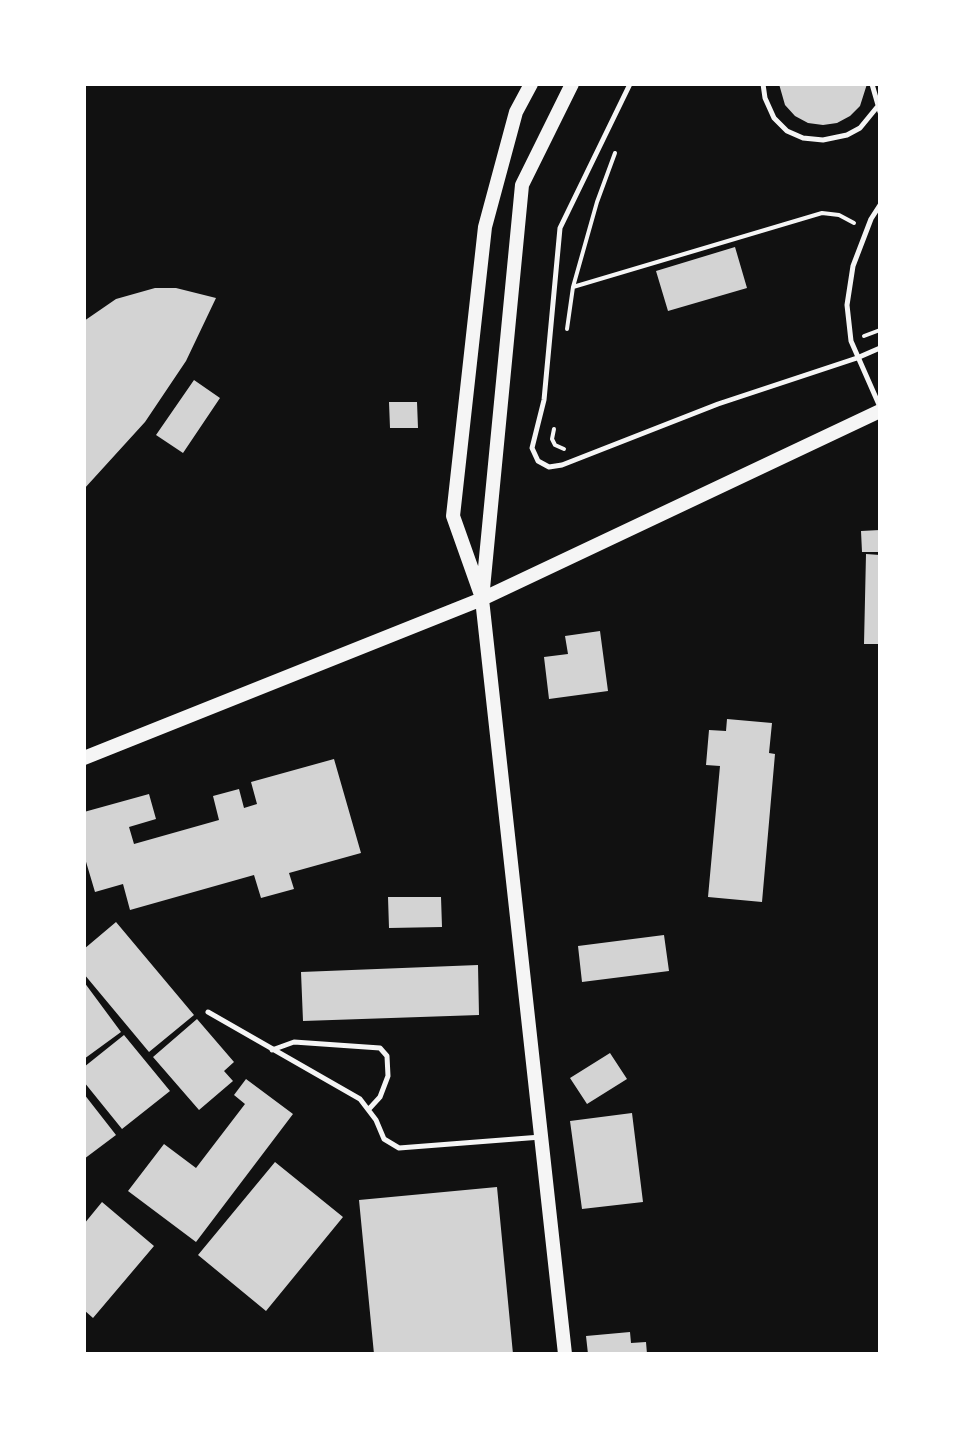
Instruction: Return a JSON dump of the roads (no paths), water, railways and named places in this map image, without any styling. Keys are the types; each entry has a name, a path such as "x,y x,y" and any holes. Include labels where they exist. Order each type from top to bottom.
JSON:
{"street":[{"path":"482,599 453,516 485,227 516,112 531,84"},
{"path":"565,1354 482,599 522,185 572,84"},
{"path":"84,758 482,599 880,410"}],"lane":[{"path":"630,84 560,228 544,400 532,448 538,461 549,467 562,465 718,404 880,348"},
{"path":"763,84 765,98 774,118 787,131 803,138 823,140 847,135 860,128 879,109 872,84"},
{"path":"880,205 853,266 848,324 857,358 880,410"},
{"path":"208,1012 350,1093 369,1109 384,1139 399,1148 541,1137"},
{"path":"271,1050 294,1042 380,1048 387,1056 388,1076 380,1097 369,1109"}]}
